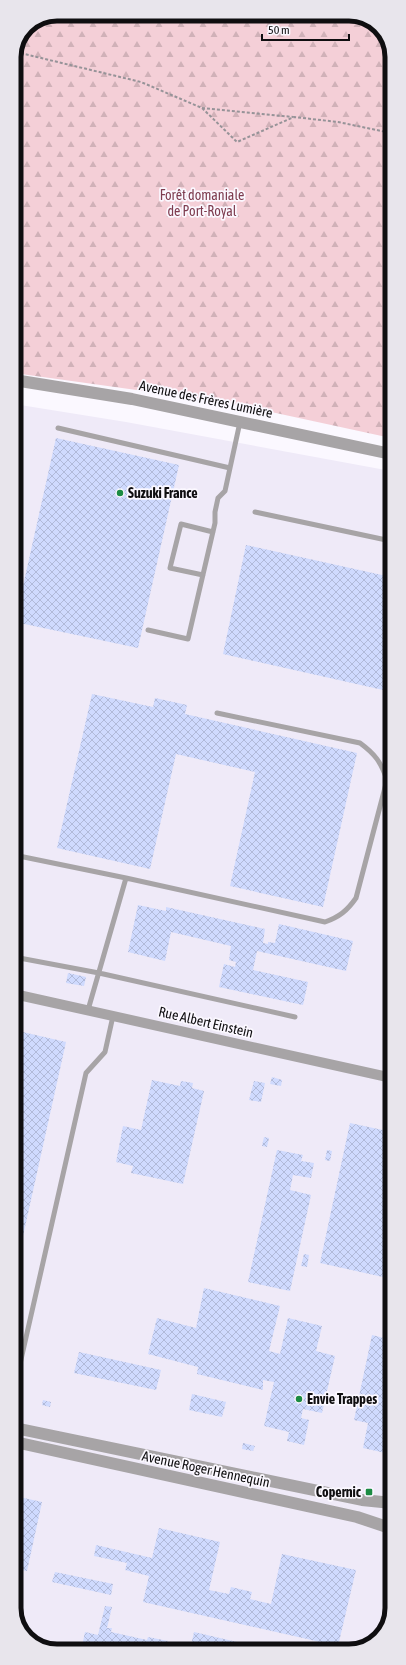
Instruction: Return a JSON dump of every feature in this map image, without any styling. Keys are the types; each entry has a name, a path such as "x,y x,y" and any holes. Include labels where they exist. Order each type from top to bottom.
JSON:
{"street":[{"name":"Avenue des Frères Lumière","path":"21,381 132,399 385,453"},
{"name":"Rue Albert Einstein","path":"21,996 385,1076"},
{"name":"Avenue Roger Hennequin","path":"21,1429 362,1500 385,1502"},
{"name":"Avenue Roger Hennequin","path":"21,1443 357,1517 385,1528"}],"lane":[{"path":"148,630 188,639 215,523 215,512 218,498 225,491 240,421"},
{"path":"58,428 230,468"},
{"path":"255,512 385,540"},
{"path":"203,575 170,568 181,524 213,532"},
{"path":"217,713 360,743 372,752 383,766 385,773"},
{"path":"21,856 325,922 338,917 349,909 356,898 385,788"},
{"path":"88,1010 126,878"},
{"path":"21,958 98,973 296,1017"},
{"path":"21,1360 86,1073 104,1052 113,1016"}],"path":[{"path":"22,53 141,82 202,108 338,122 385,132"},
{"path":"202,108 237,142 294,117"}],"shaded area":[{"path":"21,405 126,422 385,470 385,1608 380,1626 373,1635 356,1643 55,1644 43,1641 33,1635 26,1626 22,1615"}],"green space":[{"name":"Forêt domaniale de Port-Royal","path":"57,21 351,21 367,26 376,33 380,39 385,57 385,437 230,403 21,374 21,57 27,37 37,27"}],"building":[{"path":"56,438 179,465 138,648 21,623 21,595"},
{"path":"246,545 385,576 385,690 223,654"},
{"path":"92,694 153,707 155,698 187,705 185,714 357,753 323,907 230,886 255,772 176,754 150,869 57,848"},
{"path":"138,905 166,911 166,907 265,929 263,943 268,944 268,942 275,943 279,924 353,941 346,971 257,951 253,970 308,982 303,1005 219,987 224,964 235,967 236,962 229,960 231,946 171,932 165,961 128,952"},
{"path":"68,973 86,977 84,986 66,983"},
{"path":"21,1032 66,1042 21,1245"},
{"path":"272,1077 282,1080 281,1086 270,1084"},
{"path":"152,1080 180,1086 181,1081 193,1083 192,1088 204,1091 183,1184 131,1173 133,1166 116,1162 123,1126 141,1130"},
{"path":"254,1081 265,1083 261,1102 249,1100"},
{"path":"350,1123 385,1130 385,1277 320,1263"},
{"path":"264,1137 269,1138 267,1147 262,1146"},
{"path":"277,1150 303,1155 301,1161 314,1163 311,1178 293,1175 290,1190 311,1195 290,1291 248,1282"},
{"path":"327,1150 332,1151 330,1161 325,1160"},
{"path":"304,1254 309,1255 307,1267 301,1266"},
{"path":"204,1288 280,1306 269,1351 280,1354 288,1318 322,1326 316,1351 335,1356 322,1413 303,1409 301,1418 309,1420 304,1445 287,1441 289,1432 264,1426 274,1382 263,1380 263,1390 197,1374 198,1367 148,1354 157,1318 196,1328"},
{"path":"372,1335 385,1338 385,1453 363,1448 368,1423 354,1420"},
{"path":"79,1352 161,1370 156,1390 74,1373"},
{"path":"192,1394 226,1402 222,1417 189,1410"},
{"path":"43,1400 51,1402 50,1407 42,1405"},
{"path":"243,1443 255,1446 253,1451 242,1449"},
{"path":"21,1497 42,1502 27,1571 21,1570"},
{"path":"159,1528 220,1542 209,1590 229,1594 231,1587 252,1592 250,1599 271,1604 282,1554 356,1570 338,1644 329,1644 143,1602 149,1576 125,1570 127,1563 94,1556 96,1545 152,1558"},
{"path":"55,1572 113,1584 111,1595 52,1582"},
{"path":"105,1606 112,1607 107,1628 112,1628 111,1632 147,1640 148,1637 168,1641 167,1644 82,1644 85,1632 98,1635"},
{"path":"194,1632 246,1644 191,1644"}],"place":[{"name":"Suzuki France","path":"120,493"},
{"name":"Envie Trappes","path":"299,1399"},
{"name":"Copernic","path":"369,1492"}]}
